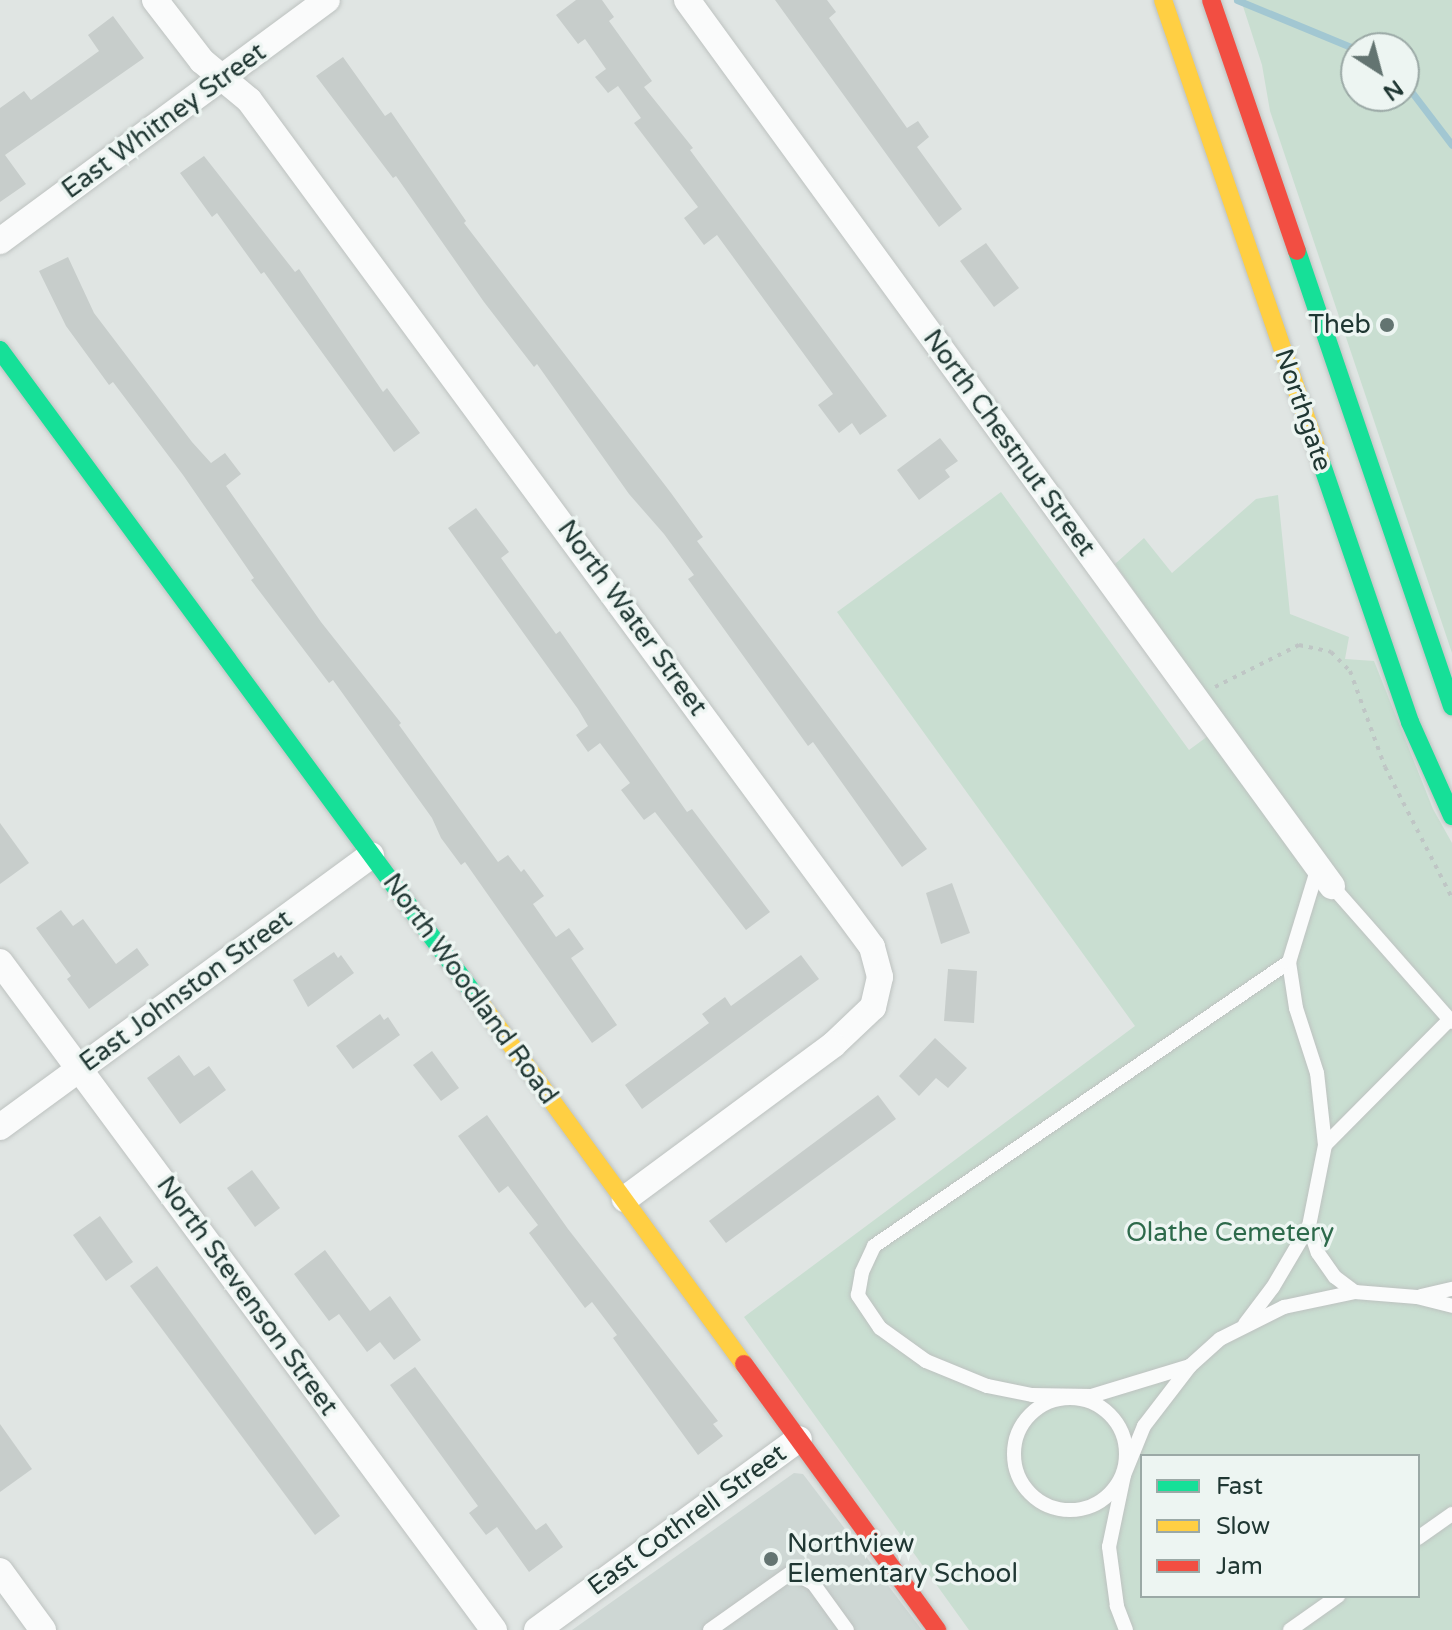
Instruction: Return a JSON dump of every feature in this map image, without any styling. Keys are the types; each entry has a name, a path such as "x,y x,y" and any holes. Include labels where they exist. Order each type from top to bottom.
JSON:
{"main road":[{"name":"Northgate","path":"1163,0 1410,722 1452,816"},
{"name":"Northgate","path":"1211,0 1452,706"},
{"name":"North Woodland Road","path":"0,350 625,1199 937,1630"}],"street":[{"name":"North Water Street","path":"155,0 202,61 259,113 872,947 880,977 873,1007 833,1045 625,1199"},
{"name":"East Whitney Street","path":"0,241 327,0"},
{"name":"North Chestnut Street","path":"687,0 1325,876"},
{"name":"East Johnston Street","path":"0,1127 371,855"},
{"name":"North Stevenson Street","path":"0,962 494,1630"},
{"name":"East Cothrell Street","path":"537,1630 799,1439"},
{"path":"0,1571 43,1630"}],"lane":[{"path":"1241,1328 1273,1287 1309,1226 1325,1145 1317,1073 1296,1008 1289,962 1325,876 1451,1021 1325,1145"},
{"path":"1190,1366 1091,1396 1069,1397 1050,1399 1033,1409 1022,1424 1014,1460 1027,1493 1042,1504 1060,1510 1079,1509 1113,1491 1124,1475 1123,1438 1116,1422 1095,1404 1069,1397 1032,1395 987,1386 926,1361 880,1328 858,1295 874,1246 1289,962"},
{"path":"1309,1226 1318,1253 1335,1277 1355,1292"},
{"path":"1417,1297 1452,1289"},
{"path":"1126,1630 1117,1606 1109,1547 1124,1475 1144,1426 1190,1366 1220,1339 1284,1307 1355,1292 1417,1297 1452,1306"},
{"path":"1420,1537 1452,1514"},
{"path":"710,1630 792,1572 813,1583 847,1630"},
{"path":"1290,1630 1335,1598"}],"path":[{"path":"1195,698 1290,647 1311,645 1331,652 1350,671 1385,767 1452,898"}],"shaded area":[{"name":"Northview Elementary School","path":"794,1473 803,1474 922,1630 572,1630"}],"green space":[{"path":"1241,0 1452,0 1452,653 1270,111 1262,65"},
{"name":"Olathe Cemetery","path":"1001,492 1189,750 1227,722 1115,564 1144,538 1172,573 1256,499 1278,495 1290,614 1349,637 1345,659 1374,661 1433,809 1452,843 1452,1630 969,1630 744,1317 1135,1026 837,612"}],"building":[{"path":"576,0 602,0 614,17 609,21 652,81 644,87 693,148 690,150 887,416 860,435 852,423 839,433 818,405 833,394 717,235 704,245 684,218 698,207 634,123 641,118 618,86 608,93 595,77 606,69 585,39 578,44 556,15"},
{"path":"775,0 827,0 836,12 829,18 907,128 918,121 929,137 917,147 962,209 939,227"},
{"path":"113,16 144,58 5,155 26,184 0,202 0,108 24,91 31,100 99,51 88,35"},
{"path":"343,57 385,116 391,112 466,221 464,223 671,493 703,537 697,541 927,849 902,867 813,742 808,746 688,579 694,575 664,534 629,494 537,364 534,367 484,302 396,176 393,178 316,76"},
{"path":"204,156 295,272 299,269 383,392 387,388 420,433 394,452 264,272 261,274 217,213 212,217 180,173"},
{"path":"986,243 1019,288 994,307 960,261"},
{"path":"68,257 94,313 192,442 211,463 225,453 241,474 226,486 321,622 401,723 399,725 498,862 508,855 521,872 524,869 544,896 533,904 556,937 569,928 584,949 571,958 617,1025 592,1043 465,862 461,865 441,838 432,818 333,680 329,683 251,580 254,578 183,475 113,382 109,385 66,326 39,271"},
{"path":"940,438 958,461 945,470 950,477 919,500 897,470"},
{"path":"476,508 509,552 501,558 556,634 560,631 687,812 692,809 770,912 746,930 655,812 644,820 621,790 630,783 600,743 588,752 576,735 588,726 578,709 448,528"},
{"path":"0,823 29,863 0,884"},
{"path":"952,883 970,933 941,944 926,893"},
{"path":"61,910 73,926 83,919 116,964 137,948 149,965 89,1009 67,979 71,976 36,928"},
{"path":"334,952 338,958 341,955 354,973 308,1007 293,980"},
{"path":"801,955 819,979 642,1109 625,1085 709,1023 702,1014 725,997 731,1006"},
{"path":"948,969 977,971 974,1023 944,1021"},
{"path":"380,1014 384,1020 388,1017 400,1035 353,1069 336,1046"},
{"path":"935,1038 967,1068 948,1088 936,1078 919,1096 899,1076"},
{"path":"432,1051 459,1088 441,1101 413,1065"},
{"path":"179,1055 194,1076 209,1066 226,1090 180,1124 147,1078"},
{"path":"878,1095 896,1119 726,1243 709,1221"},
{"path":"487,1115 568,1229 718,1421 713,1424 723,1436 698,1455 613,1338 617,1335 592,1302 585,1308 529,1233 538,1225 508,1186 499,1193 458,1136"},
{"path":"252,1170 280,1208 255,1227 227,1188"},
{"path":"100,1216 133,1262 106,1281 73,1235"},
{"path":"325,1250 370,1311 390,1296 421,1340 394,1360 380,1342 367,1352 339,1314 329,1321 294,1274"},
{"path":"157,1266 340,1516 315,1535 130,1286"},
{"path":"415,1367 536,1530 546,1523 563,1547 529,1572 497,1527 486,1535 469,1513 478,1506 390,1385"},
{"path":"0,1424 32,1469 0,1492"}],"waterway":[{"path":"1237,0 1340,42"},
{"path":"1420,103 1452,145"}],"traffic: fast":[{"path":"1297,251 1452,706"},
{"path":"0,350 479,1001"},
{"path":"1321,462 1410,722 1452,816"}],"traffic: slow":[{"path":"1163,0 1321,462"},
{"path":"479,1001 744,1364"}],"traffic: jam":[{"path":"1211,0 1297,251"},
{"path":"744,1364 937,1630"}],"place":[{"name":"Theb","path":"1387,325"},
{"name":"Northview Elementary School","path":"771,1559"}]}
